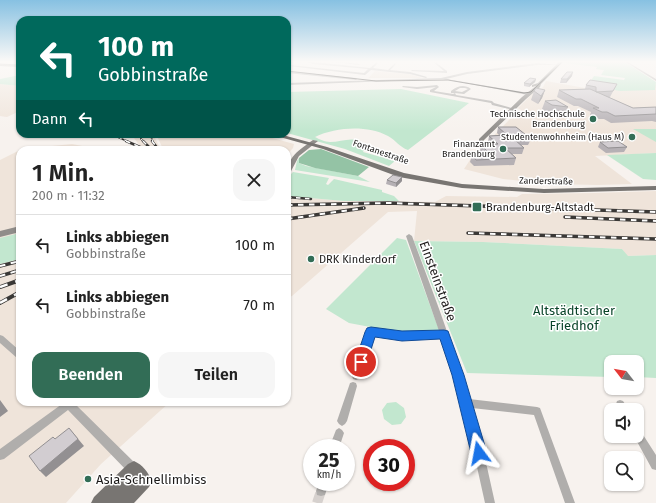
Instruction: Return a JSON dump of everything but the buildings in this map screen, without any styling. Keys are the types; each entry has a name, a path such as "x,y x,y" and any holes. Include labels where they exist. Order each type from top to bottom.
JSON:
{"main road":[{"name":"Fontanestraße","path":"291,137 427,177 474,184"},
{"name":"Fontanestraße","path":"291,138 314,143 398,174 445,184"},
{"name":"Zanderstraße","path":"445,184 519,191 644,187 656,184"},
{"name":"Zanderstraße","path":"474,184 518,188 656,188"},
{"path":"100,503 139,476"},
{"path":"121,503 139,476"}],"street":[{"path":"291,85 332,84"},
{"path":"481,140 539,84"},
{"path":"454,94 452,91 459,87 468,85 528,94"},
{"path":"454,94 463,93 470,89 468,85"},
{"path":"403,87 454,94 492,102 493,104 513,109"},
{"path":"417,88 438,87 431,91"},
{"path":"291,164 294,157 314,143"},
{"path":"0,234 16,230"},
{"name":"Einsteinstraße","path":"409,236 444,334 466,403 490,503"},
{"path":"356,376 371,332 402,336 444,334"},
{"path":"0,338 16,352"},
{"path":"342,421 353,386"},
{"path":"466,403 533,409 537,411 570,503"},
{"path":"0,455 63,406"},
{"path":"70,406 139,476"},
{"path":"337,439 339,433"},
{"path":"643,443 656,465"}],"shaded area":[{"path":"0,84 16,86 16,113 7,117 0,116"},
{"path":"544,84 565,84 585,88 588,85 615,89 655,89 654,85 656,84 656,153 595,156 632,184 553,184 503,179 464,169 470,160 512,117 521,117 527,114 518,108 532,94 536,94"},
{"path":"134,138 155,138 159,146 140,146"},
{"path":"158,138 272,138 294,144 291,150 291,146 162,146"},
{"path":"72,144 82,146 52,146"},
{"path":"16,152 16,406 166,406 101,464 66,503 0,503 0,160"},
{"path":"656,191 656,255 627,256 622,249 483,242 414,241 417,211 388,212 291,296 291,196 344,201 435,202 446,196 517,197 522,194"}],"green space":[{"path":"656,84 655,90 620,91 588,85"},
{"path":"401,89 469,103 408,150 388,136 371,130 342,129 315,137 328,142 353,139 358,140 366,146 363,152 395,161 389,166 345,149 291,134 291,92"},
{"path":"633,129 656,129 656,142"},
{"path":"321,149 369,167 358,176 315,168 299,163 299,158 309,150"},
{"path":"656,153 656,180 643,179 607,155"},
{"path":"299,158 299,163 306,166 358,176 370,182 295,170"},
{"path":"293,172 329,178 326,184 328,185 334,179 382,190 382,192 394,196 399,201 344,201 291,196 291,174"},
{"path":"16,234 16,260 0,264 0,238"},
{"path":"397,238 406,240 439,330 410,334 402,333 349,323 326,309"},
{"name":"Altstädtischer Friedhof","path":"414,241 483,242 622,249 628,256 656,255 656,378 644,377 644,355 604,355 604,377 467,373"},
{"path":"396,402 404,408 406,417 401,424 392,425 384,419 382,410 387,403"}],"tunnel":[{"path":"317,503 321,491"}],"tram line":[{"path":"474,84 524,93 531,92 539,84"}],"railway":[{"path":"120,138 129,142"},
{"path":"141,138 148,146"},
{"path":"152,138 153,142"},
{"path":"126,141 138,146"},
{"path":"152,141 156,146"},
{"path":"291,197 311,199"},
{"path":"291,205 388,203 656,212"},
{"path":"291,218 364,208"},
{"path":"565,217 656,221"},
{"path":"468,233 656,239"},
{"path":"0,266 16,262"},
{"path":"0,276 16,271"},
{"path":"0,287 16,281"},
{"path":"0,303 16,294"}],"place":[{"name":"Technische Hochschule Brandenburg","path":"593,119"},
{"name":"Studentenwohnheim (Haus M)","path":"632,137"},
{"name":"Finanzamt Brandenburg","path":"503,149"},
{"name":"Brandenburg-Altstadt","path":"477,207"},
{"name":"DRK Kinderdorf","path":"311,259"},
{"name":"Asia-Schnellimbiss","path":"88,479"}],"route":[{"path":"361,362 371,332 402,336 444,334 458,375 479,453"}]}
